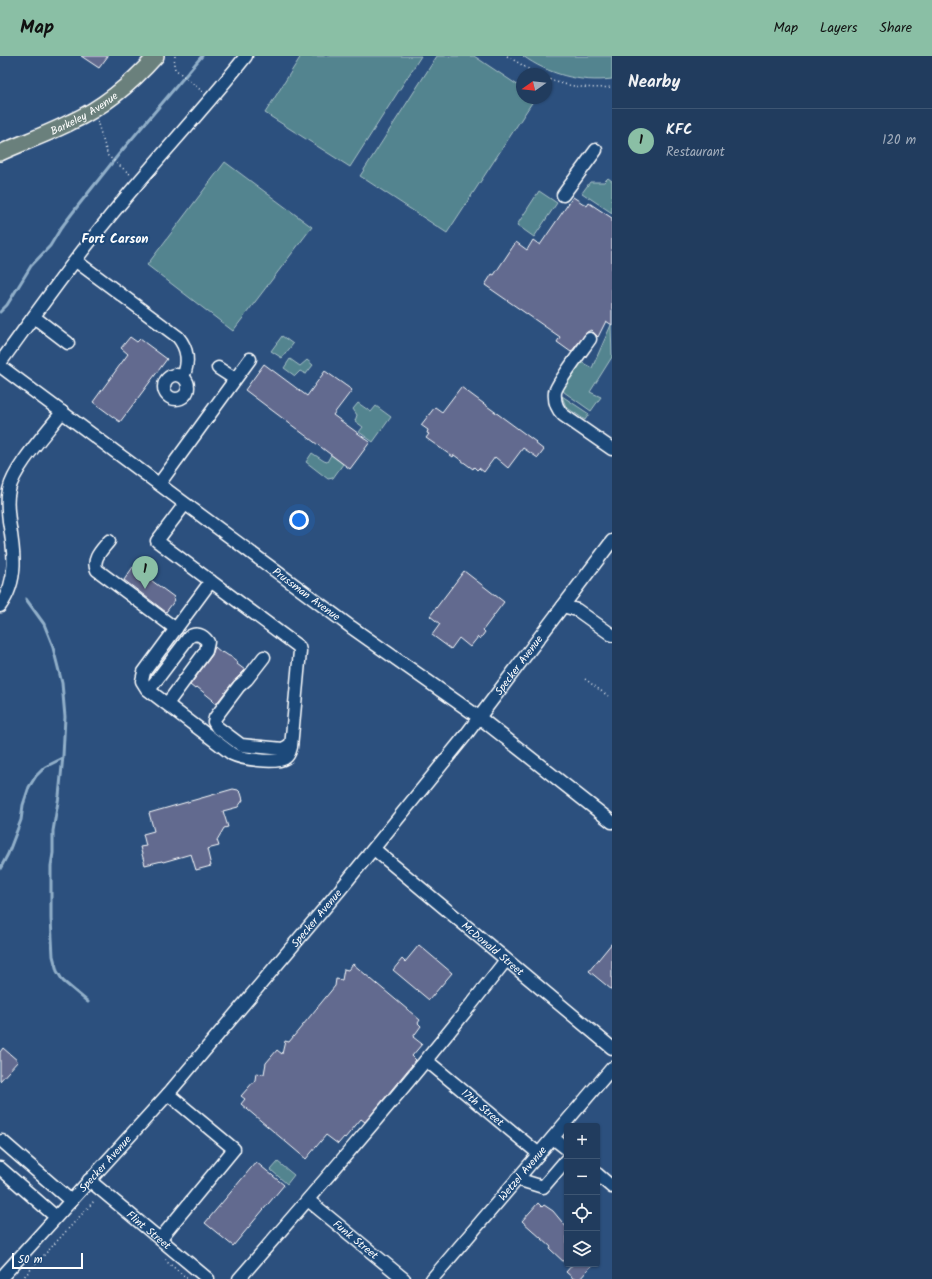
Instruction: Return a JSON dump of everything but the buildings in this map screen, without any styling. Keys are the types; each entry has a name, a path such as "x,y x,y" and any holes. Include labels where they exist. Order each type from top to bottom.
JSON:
{"main road":[{"name":"Barkeley Avenue","path":"0,153 66,125 94,110 122,89 156,56"}],"street":[{"path":"0,363 105,222 246,56"},
{"path":"564,195 596,150"},
{"path":"76,261 178,337 184,347 187,357 183,377"},
{"path":"34,317 68,343"},
{"path":"590,339 557,387 555,392 556,404 563,415 612,449"},
{"path":"159,484 250,359"},
{"name":"Prussman Avenue","path":"0,366 351,627 480,718 612,822"},
{"path":"218,368 235,379"},
{"path":"0,606 9,592 14,572 14,556 7,500 9,488 20,466 62,412"},
{"path":"186,504 157,541 211,581 299,648 300,651 291,744 288,756 280,760 272,761 242,758 232,754 149,690 142,681 144,672 211,581"},
{"path":"109,541 95,560 96,568 176,628"},
{"name":"Specker Avenue","path":"0,1279 168,1094 374,849 480,718 612,541"},
{"path":"563,606 577,610 612,635"},
{"path":"149,690 188,637 197,634 204,637 208,642 206,651 167,704"},
{"path":"264,657 247,679 239,686 215,718 214,722 217,727 241,745 283,748 291,744"},
{"name":"McDonald Street","path":"374,849 612,1048"},
{"path":"239,1279 426,1060 506,960"},
{"name":"17th Street","path":"426,1060 539,1154"},
{"name":"Wetzel Avenue","path":"432,1279 612,1068"},
{"path":"160,1239 234,1149 168,1094"},
{"path":"553,1138 564,1147"},
{"path":"2,1141 71,1201"},
{"path":"517,1179 543,1187 564,1162"},
{"path":"0,1168 56,1217"},
{"path":"600,1177 612,1187"},
{"name":"Flint Street","path":"90,1180 208,1279"},
{"name":"Funk Street","path":"308,1200 404,1279"}],"path":[{"path":"175,56 175,69 211,98"},
{"path":"508,56 527,68"},
{"path":"552,80 583,87 612,87"},
{"path":"94,110 108,156 139,181"},
{"path":"585,679 608,696"},
{"path":"22,1279 98,1197"},
{"path":"166,1258 167,1262 187,1278"}],"green space":[{"path":"301,56 421,56 350,167 265,113"},
{"path":"437,56 474,56 516,84 516,104 531,104 447,233 360,176"},
{"path":"523,56 612,56 612,79 588,80 565,76 552,71 552,68 543,68"},
{"path":"225,162 312,227 233,331 147,265"},
{"path":"608,178 612,181 612,213 582,193 590,182 604,182"},
{"path":"539,191 557,203 534,237 517,225"},
{"path":"611,325 612,357 590,392 601,397 591,411 564,392 563,389 581,362 592,368"},
{"path":"282,336 293,344 282,358 271,351"},
{"path":"290,359 300,366 307,360 313,365 306,374 300,371 295,376 284,368"},
{"path":"562,396 589,414 585,420 566,407"},
{"path":"358,403 371,412 376,406 391,417 373,442 359,432 363,427 355,421 357,415 353,409"},
{"path":"312,453 327,462 331,455 343,464 333,478 328,479 306,462"},
{"path":"278,1162 294,1175 287,1184 271,1170"}],"waterway":[{"path":"0,312 7,305 31,266 50,246 61,228 77,207 119,154 202,56"},
{"path":"26,599 44,624 52,644 62,683 65,717 63,756 59,796 53,831 53,853 51,866 53,956 57,971 63,981 88,1002"},
{"path":"0,869 8,854 21,820 23,805 29,787 36,776 45,767 63,758"}],"place":[{"name":"KFC","path":"145,589"}],"district":[{"name":"Fort Carson","path":"115,238"}]}
